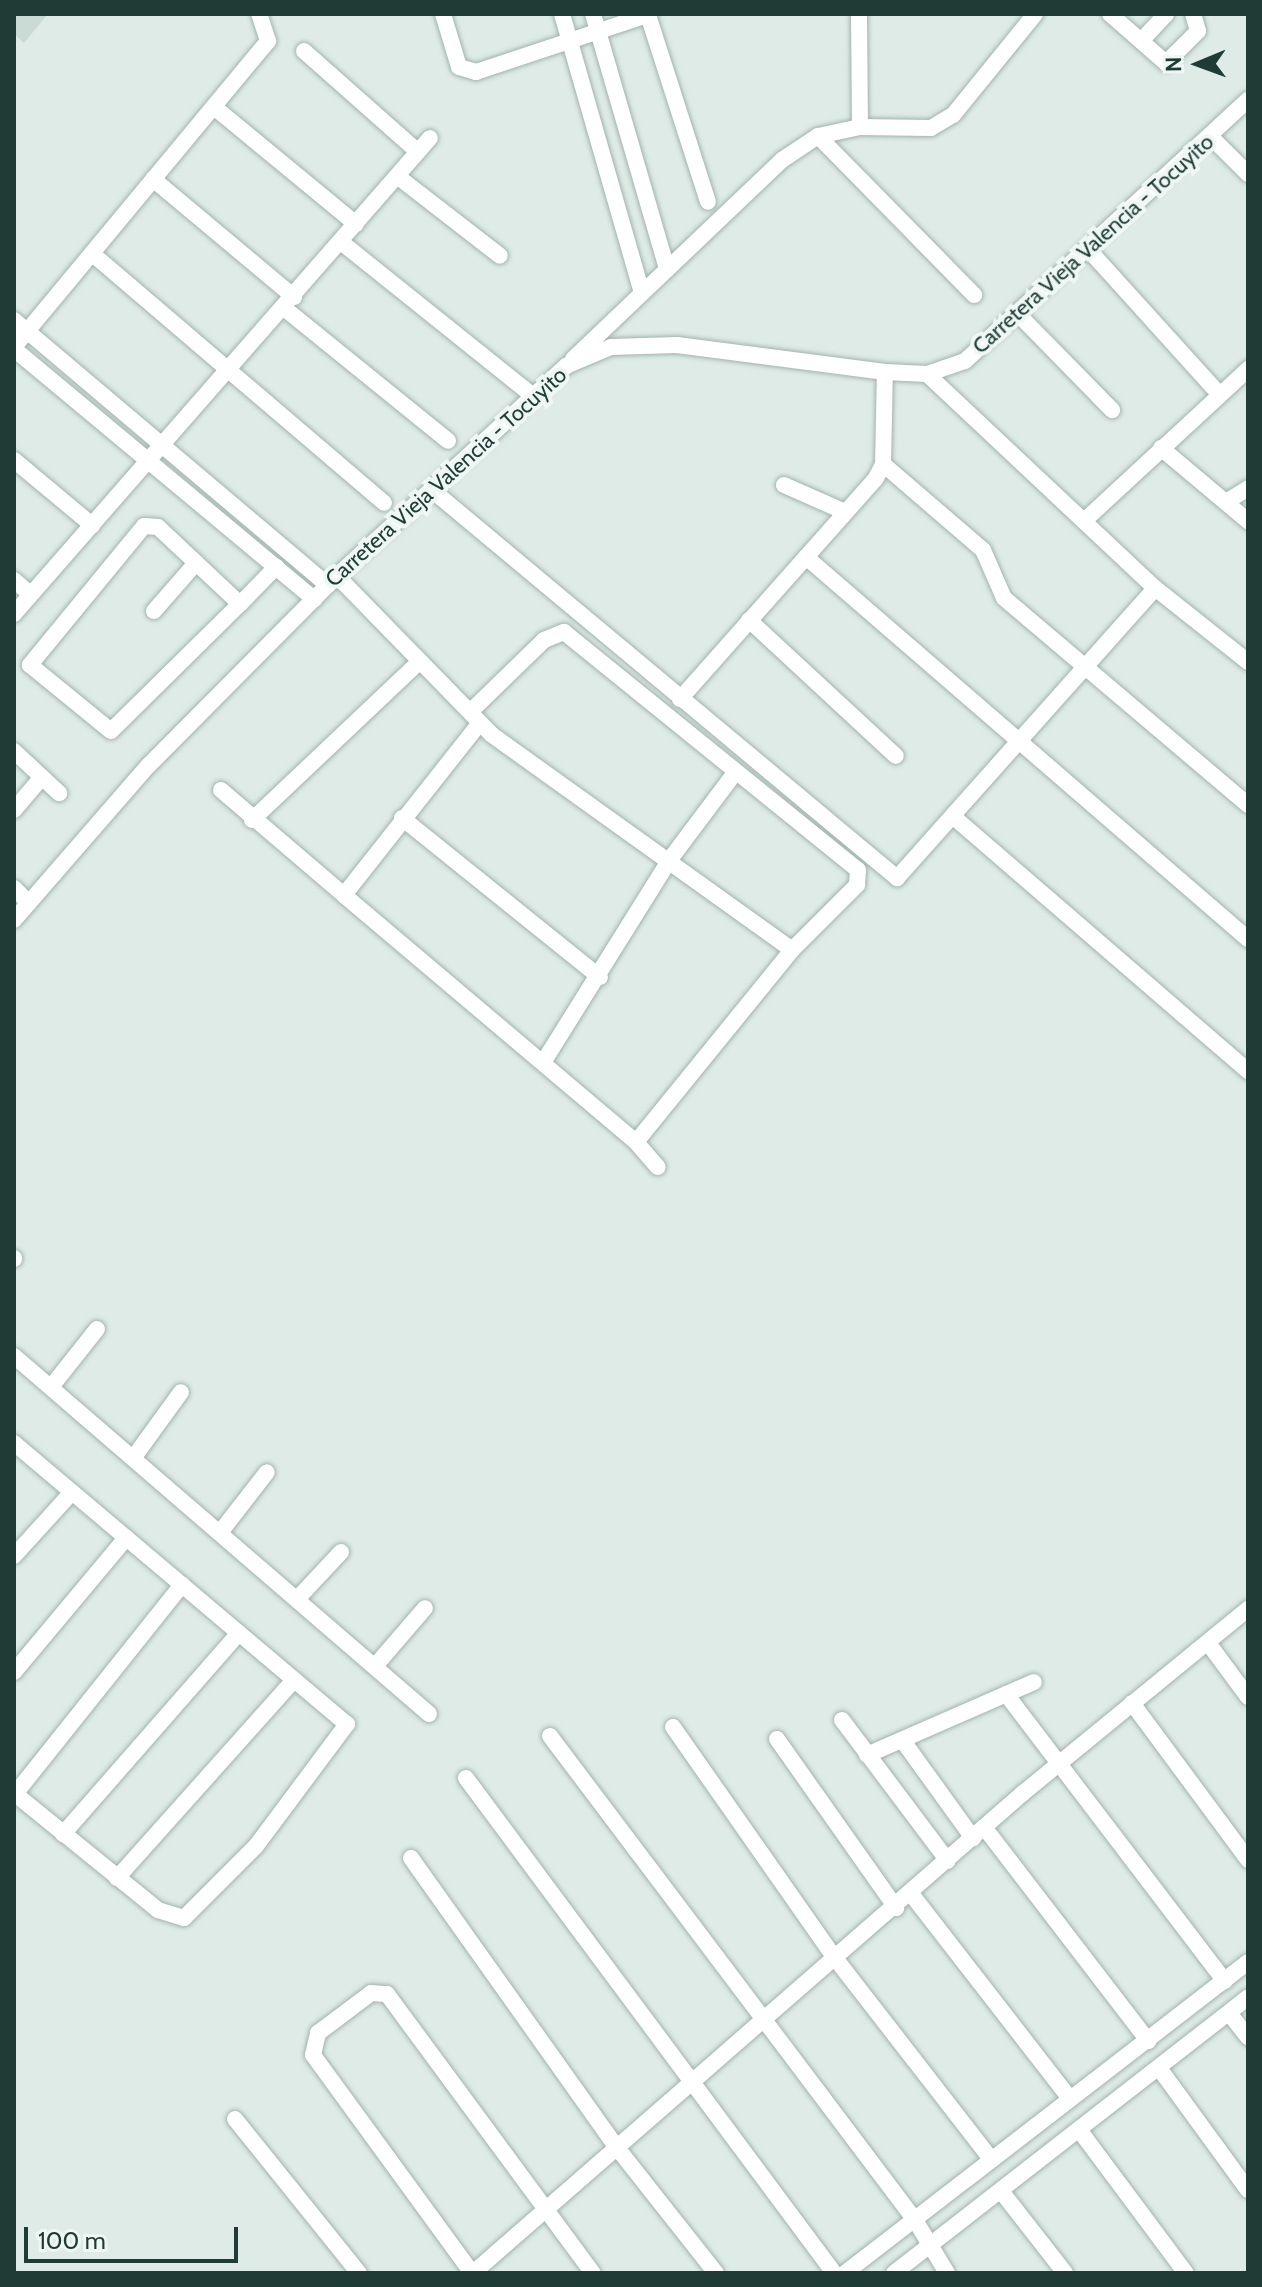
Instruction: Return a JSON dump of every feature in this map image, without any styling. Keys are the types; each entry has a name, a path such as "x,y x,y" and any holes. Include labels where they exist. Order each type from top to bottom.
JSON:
{"street":[{"path":"259,14 268,41 153,179 95,256 14,348 314,599"},
{"path":"443,14 459,67 468,72 569,39 595,22 649,14 708,202"},
{"path":"562,14 642,293"},
{"path":"859,14 860,127"},
{"path":"566,366 782,160 818,136 860,127 931,128 953,115 1035,14"},
{"path":"1110,14 1166,63 1198,31 1193,14"},
{"path":"1141,41 1166,14"},
{"path":"595,22 667,269"},
{"path":"304,51 418,152"},
{"name":"Carretera Vieja Valencia - Tocuyito","path":"14,920 148,766 314,599 566,366 611,347 677,345 885,372 927,374 965,361 1248,100"},
{"path":"214,107 356,224"},
{"path":"818,136 974,295"},
{"path":"1211,137 1248,174"},
{"path":"14,614 231,370 430,138"},
{"path":"397,176 500,256"},
{"path":"153,179 448,441"},
{"path":"341,242 532,395"},
{"path":"1088,249 1219,394"},
{"path":"95,256 384,503"},
{"path":"1017,313 1112,410"},
{"path":"14,320 161,447 333,580 475,717 671,858 792,950"},
{"path":"1084,521 1248,369"},
{"path":"680,699 845,512 883,464 885,372"},
{"path":"927,374 1155,588 1248,662"},
{"path":"1161,448 1248,521"},
{"path":"14,460 92,525"},
{"path":"883,464 983,550 1004,598 1083,671 1248,805"},
{"path":"784,485 845,512"},
{"path":"1226,502 1248,488"},
{"path":"432,490 891,877 904,878 1155,588"},
{"path":"240,604 158,527 144,526 30,665 111,731 240,604 276,567"},
{"path":"806,557 1018,746 1248,939"},
{"path":"154,611 196,563"},
{"path":"14,580 30,594"},
{"path":"749,620 896,756"},
{"path":"344,895 475,717 544,640 564,632 734,774 858,870 857,885 792,950 636,1142"},
{"path":"252,820 420,661"},
{"path":"14,751 59,793"},
{"path":"544,1061 600,977 671,858 734,774"},
{"path":"14,810 42,777"},
{"path":"221,790 252,820 544,1061 636,1142 658,1167"},
{"path":"402,818 600,977"},
{"path":"956,819 1248,1071"},
{"path":"14,888 29,903"},
{"path":"51,1387 97,1329"},
{"path":"14,1356 222,1530 429,1714"},
{"path":"134,1457 181,1392"},
{"path":"14,1443 347,1724 256,1846 184,1918 171,1919 14,1794 182,1585"},
{"path":"222,1530 267,1472"},
{"path":"14,1556 72,1492"},
{"path":"14,1672 126,1538"},
{"path":"298,1598 341,1552"},
{"path":"376,1665 425,1608"},
{"path":"593,2273 546,2211 387,1994 371,1993 318,2033 312,2046 319,2064 473,2273 546,2211 695,2083 835,1958 912,1895 1056,1764 1248,1609"},
{"path":"63,1834 239,1633"},
{"path":"1208,1643 1248,1697"},
{"path":"117,1878 294,1680"},
{"path":"867,1755 1034,1682"},
{"path":"1006,1694 1056,1764 1225,1981"},
{"path":"1132,1703 1248,1860"},
{"path":"842,1720 948,1861"},
{"path":"673,1727 835,1958 991,2159"},
{"path":"550,1736 915,2220 929,2248 947,2273"},
{"path":"777,1739 896,1908"},
{"path":"903,1741 1148,2041"},
{"path":"466,1778 834,2273"},
{"path":"411,1858 618,2149 716,2273"},
{"path":"912,1895 1070,2099"},
{"path":"845,2273 1248,1962"},
{"path":"894,2273 1248,1997"},
{"path":"1229,2013 1248,2037"},
{"path":"1159,2068 1248,2190"},
{"path":"235,2119 359,2273"},
{"path":"1080,2131 1186,2273"},
{"path":"1001,2191 1065,2273"}],"shaded area":[{"path":"14,14 48,14 24,43 14,34"}]}
